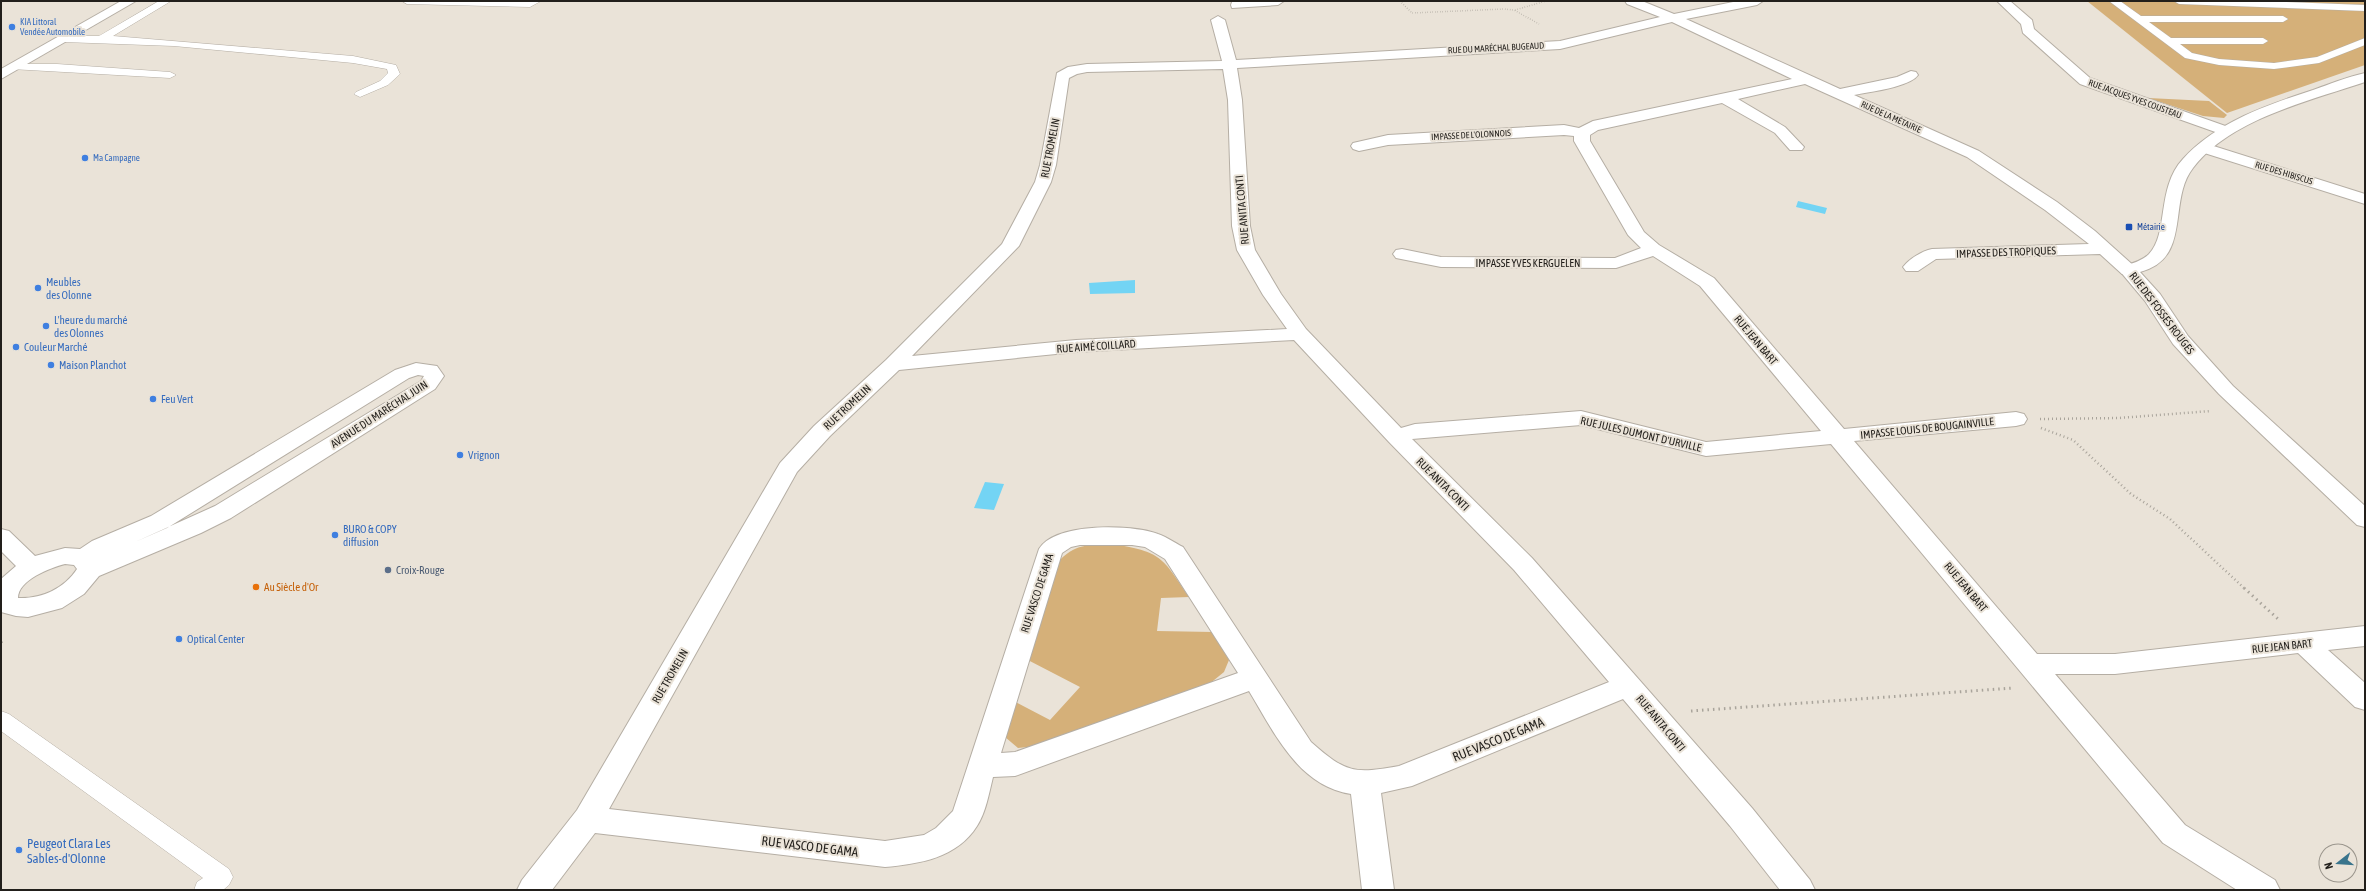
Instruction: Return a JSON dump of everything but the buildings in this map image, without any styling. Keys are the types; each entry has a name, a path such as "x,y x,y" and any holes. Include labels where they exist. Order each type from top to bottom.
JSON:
{"street":[{"path":"1,75 130,1"},
{"path":"1237,5 1278,1"},
{"name":"RUE DE LA MÉTAIRIE","path":"1631,1 1674,18 1806,80 1974,154 2051,206 2128,270"},
{"name":"RUE DU MARÉCHAL BUGEAUD","path":"1231,64 1574,43 1674,18 1757,1"},
{"name":"RUE JACQUES YVES COUSTEAU","path":"2003,1 2027,24 2028,30 2085,81 2226,131"},
{"name":"RUE ANITA CONTI","path":"1218,20 1231,64 1235,100 1241,226 1246,250 1272,295 1299,333 1397,437 1523,564 1629,685 1741,817 1799,890"},
{"name":"RUE TROMELIN","path":"533,890 588,819 788,468 822,431 893,364 1010,246 1043,182 1048,164 1062,76 1073,70 1088,68 1231,64"},
{"path":"1839,94 1902,80 1911,74"},
{"name":"RUE DES FOSSES ROUGES","path":"2128,270 2142,268 2162,252 2169,226 2176,183 2189,162 2204,148 2226,131 2261,114 2365,77"},
{"path":"1582,133 1593,126 1806,80"},
{"path":"1725,98 1780,130 1796,147"},
{"name":"IMPASSE DE L'OLONNOIS","path":"1359,146 1388,140 1564,130 1582,133"},
{"name":"RUE JEAN BART","path":"1582,133 1582,141 1637,235 1653,248 1707,282 2174,834 2264,890"},
{"name":"RUE DES HIBISCUS","path":"2204,148 2365,199"},
{"name":"IMPASSE YVES KERGUELEN","path":"1402,254 1441,262 1616,263 1640,256 1653,248"},
{"name":"IMPASSE DES TROPIQUES","path":"1912,267 1932,254 2104,249"},
{"name":"RUE DES FOSSES ROUGES","path":"2128,270 2153,298 2180,340 2245,408 2365,519"},
{"name":"RUE AIMÉ COILLARD","path":"893,364 1076,346 1282,336 1299,333"},
{"name":"AVENUE DU MARÉCHAL JUIN","path":"5,626 5,604 2,598 3,590 8,582 30,566 65,556 86,564 193,527 223,512 428,385 434,376 430,370 416,369 402,374 159,522 101,547 86,564 79,584 59,598 34,606 5,626"},
{"name":"RUE JULES DUMONT D'URVILLE","path":"1397,437 1415,431 1581,418 1706,449 1838,437"},
{"name":"IMPASSE LOUIS DE BOUGAINVILLE","path":"1838,437 2016,419"},
{"path":"1,537 30,566"},
{"name":"RUE VASCO DE GAMA","path":"588,819 885,854 924,850 950,837 966,818 1051,549 1064,540 1080,537 1132,537 1151,540 1174,553 1301,750 1320,768 1342,780 1365,785 1402,778 1629,685"},
{"name":"RUE JEAN BART","path":"2031,664 2115,664 2305,644 2365,636"},
{"path":"2305,644 2365,699"},
{"path":"982,766 1015,764 1255,678"},
{"path":"1365,785 1378,890"}],"lane":[{"path":"103,38 166,1"},
{"path":"407,1 530,4 536,1"},
{"path":"2114,1 2189,56 2219,62 2274,66 2319,60 2365,41"},
{"path":"2179,1 2365,8"},
{"path":"2139,19 2283,20"},
{"path":"64,39 103,38 312,57 392,67 394,74 384,83 360,94"},
{"path":"2168,41 2263,41"},
{"path":"1,64 170,75"},
{"path":"1,720 222,877 206,890"}],"path":[{"path":"1400,1 1412,13 1504,9 1514,10 1546,1"},
{"path":"1514,10 1574,43"},
{"path":"2016,419 2118,418 2245,408"},
{"path":"2016,419 2073,440 2131,494 2170,519 2305,644"},
{"path":"1653,714 2049,685"}],"shaded area":[{"path":"2087,1 2365,1 2365,65 2227,113"},
{"path":"2148,98 2209,101 2227,115 2224,118 2203,116"},
{"path":"1113,544 1142,550 1151,554 1159,558 1173,573 1189,597 1161,598 1157,631 1213,632 1229,660 1224,672 1208,685 1037,746 1018,748 1005,737 1010,699 1050,720 1080,687 1024,658 1057,563 1076,548 1089,545"}],"water":[{"path":"1798,201 1827,208 1825,214 1796,207"},
{"path":"1135,280 1135,293 1090,294 1089,283"},
{"path":"985,482 1004,484 994,510 974,508"}],"place":[{"name":"KIA Littoral Vendée Automobile","path":"12,27"},
{"name":"Ma Campagne","path":"85,158"},
{"name":"Métairie","path":"2129,227"},
{"name":"Meubles des Olonne","path":"38,288"},
{"name":"L'heure du marché des Olonnes","path":"46,326"},
{"name":"Couleur Marché","path":"16,347"},
{"name":"Maison Planchot","path":"51,365"},
{"name":"Feu Vert","path":"153,399"},
{"name":"Vrignon","path":"460,455"},
{"name":"BURO & COPY diffusion","path":"335,535"},
{"name":"Croix-Rouge","path":"388,570"},
{"name":"Au Siècle d'Or","path":"256,587"},
{"name":"Optical Center","path":"179,639"},
{"name":"Peugeot Clara Les Sables-d'Olonne","path":"19,850"}]}
